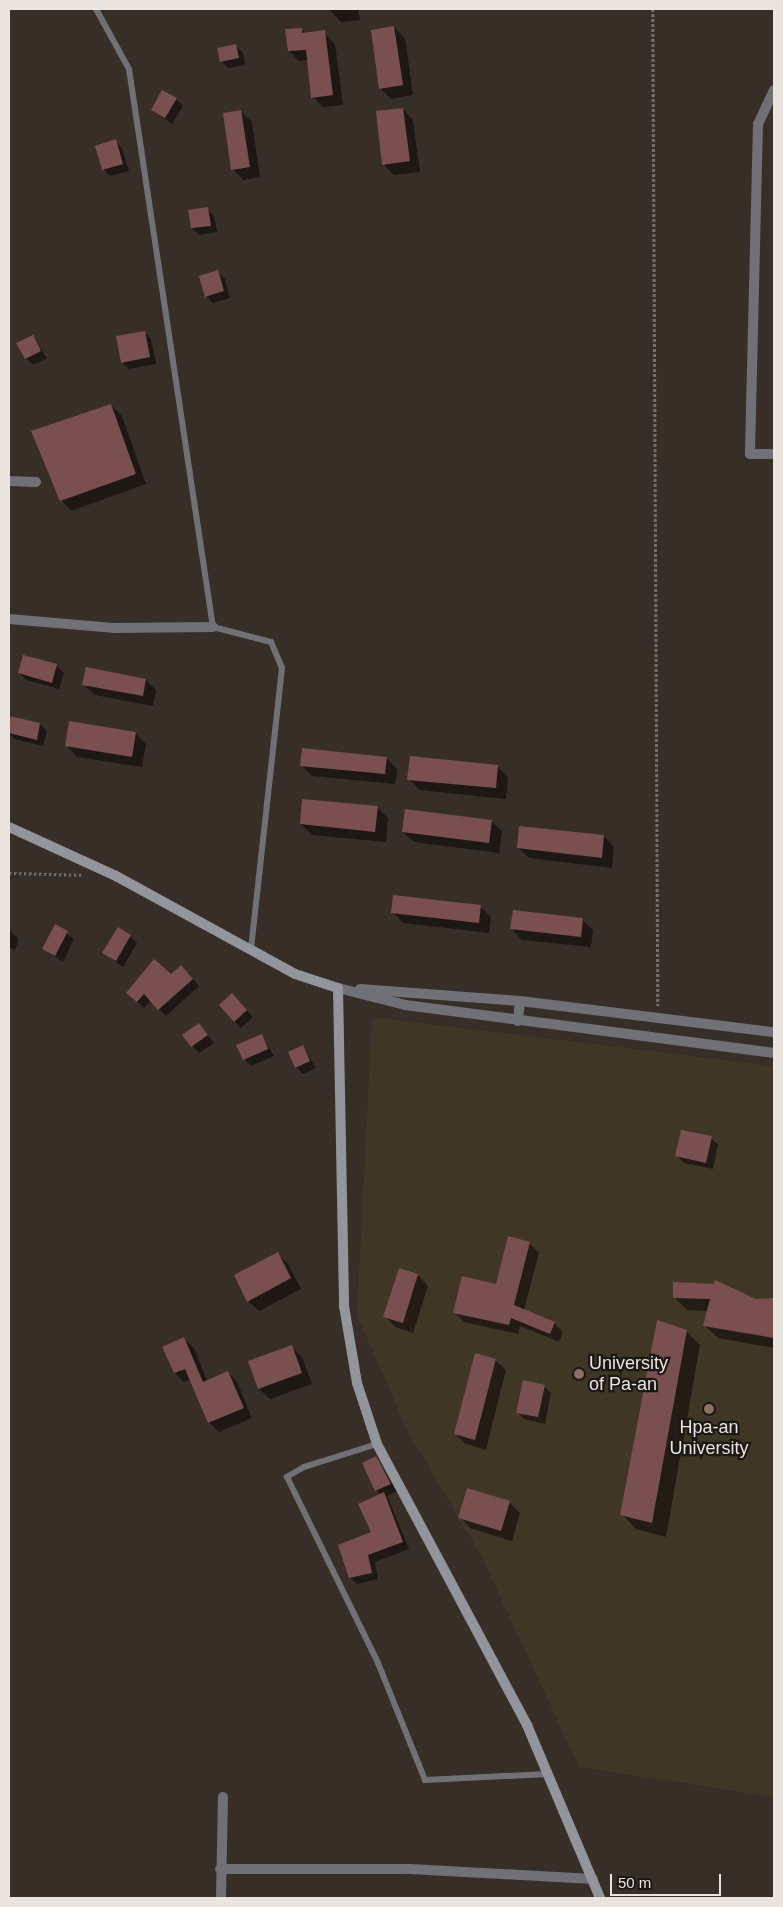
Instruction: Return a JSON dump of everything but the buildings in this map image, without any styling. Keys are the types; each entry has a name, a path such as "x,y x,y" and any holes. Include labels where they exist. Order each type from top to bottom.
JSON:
{"street":[{"path":"774,90 758,124 750,454 774,454"},
{"path":"9,481 36,482"},
{"path":"9,619 112,628 212,627"},
{"path":"9,827 116,876 295,974 338,988 405,1005 518,1022 774,1053"},
{"path":"338,988 520,1001 774,1032"},
{"path":"338,988 344,1306 357,1383 377,1444 527,1725 600,1898"},
{"path":"518,1022 520,1001"},
{"path":"221,1898 220,1869 224,1797"},
{"path":"220,1869 410,1869 593,1879"}],"lane":[{"path":"96,9 129,69 212,627 271,642 282,668 252,950"},
{"path":"377,1444 304,1467 287,1477 378,1662 425,1780 548,1774"}],"path":[{"path":"653,9 658,1018"},
{"path":"9,873 86,875"}],"shaded area":[{"name":"University of Pa-an","path":"372,1017 774,1066 774,1797 579,1767 481,1555 409,1434 357,1315"}],"place":[{"name":"University of Pa-an","path":"579,1374"},
{"name":"Hpa-an University","path":"709,1409"}]}
